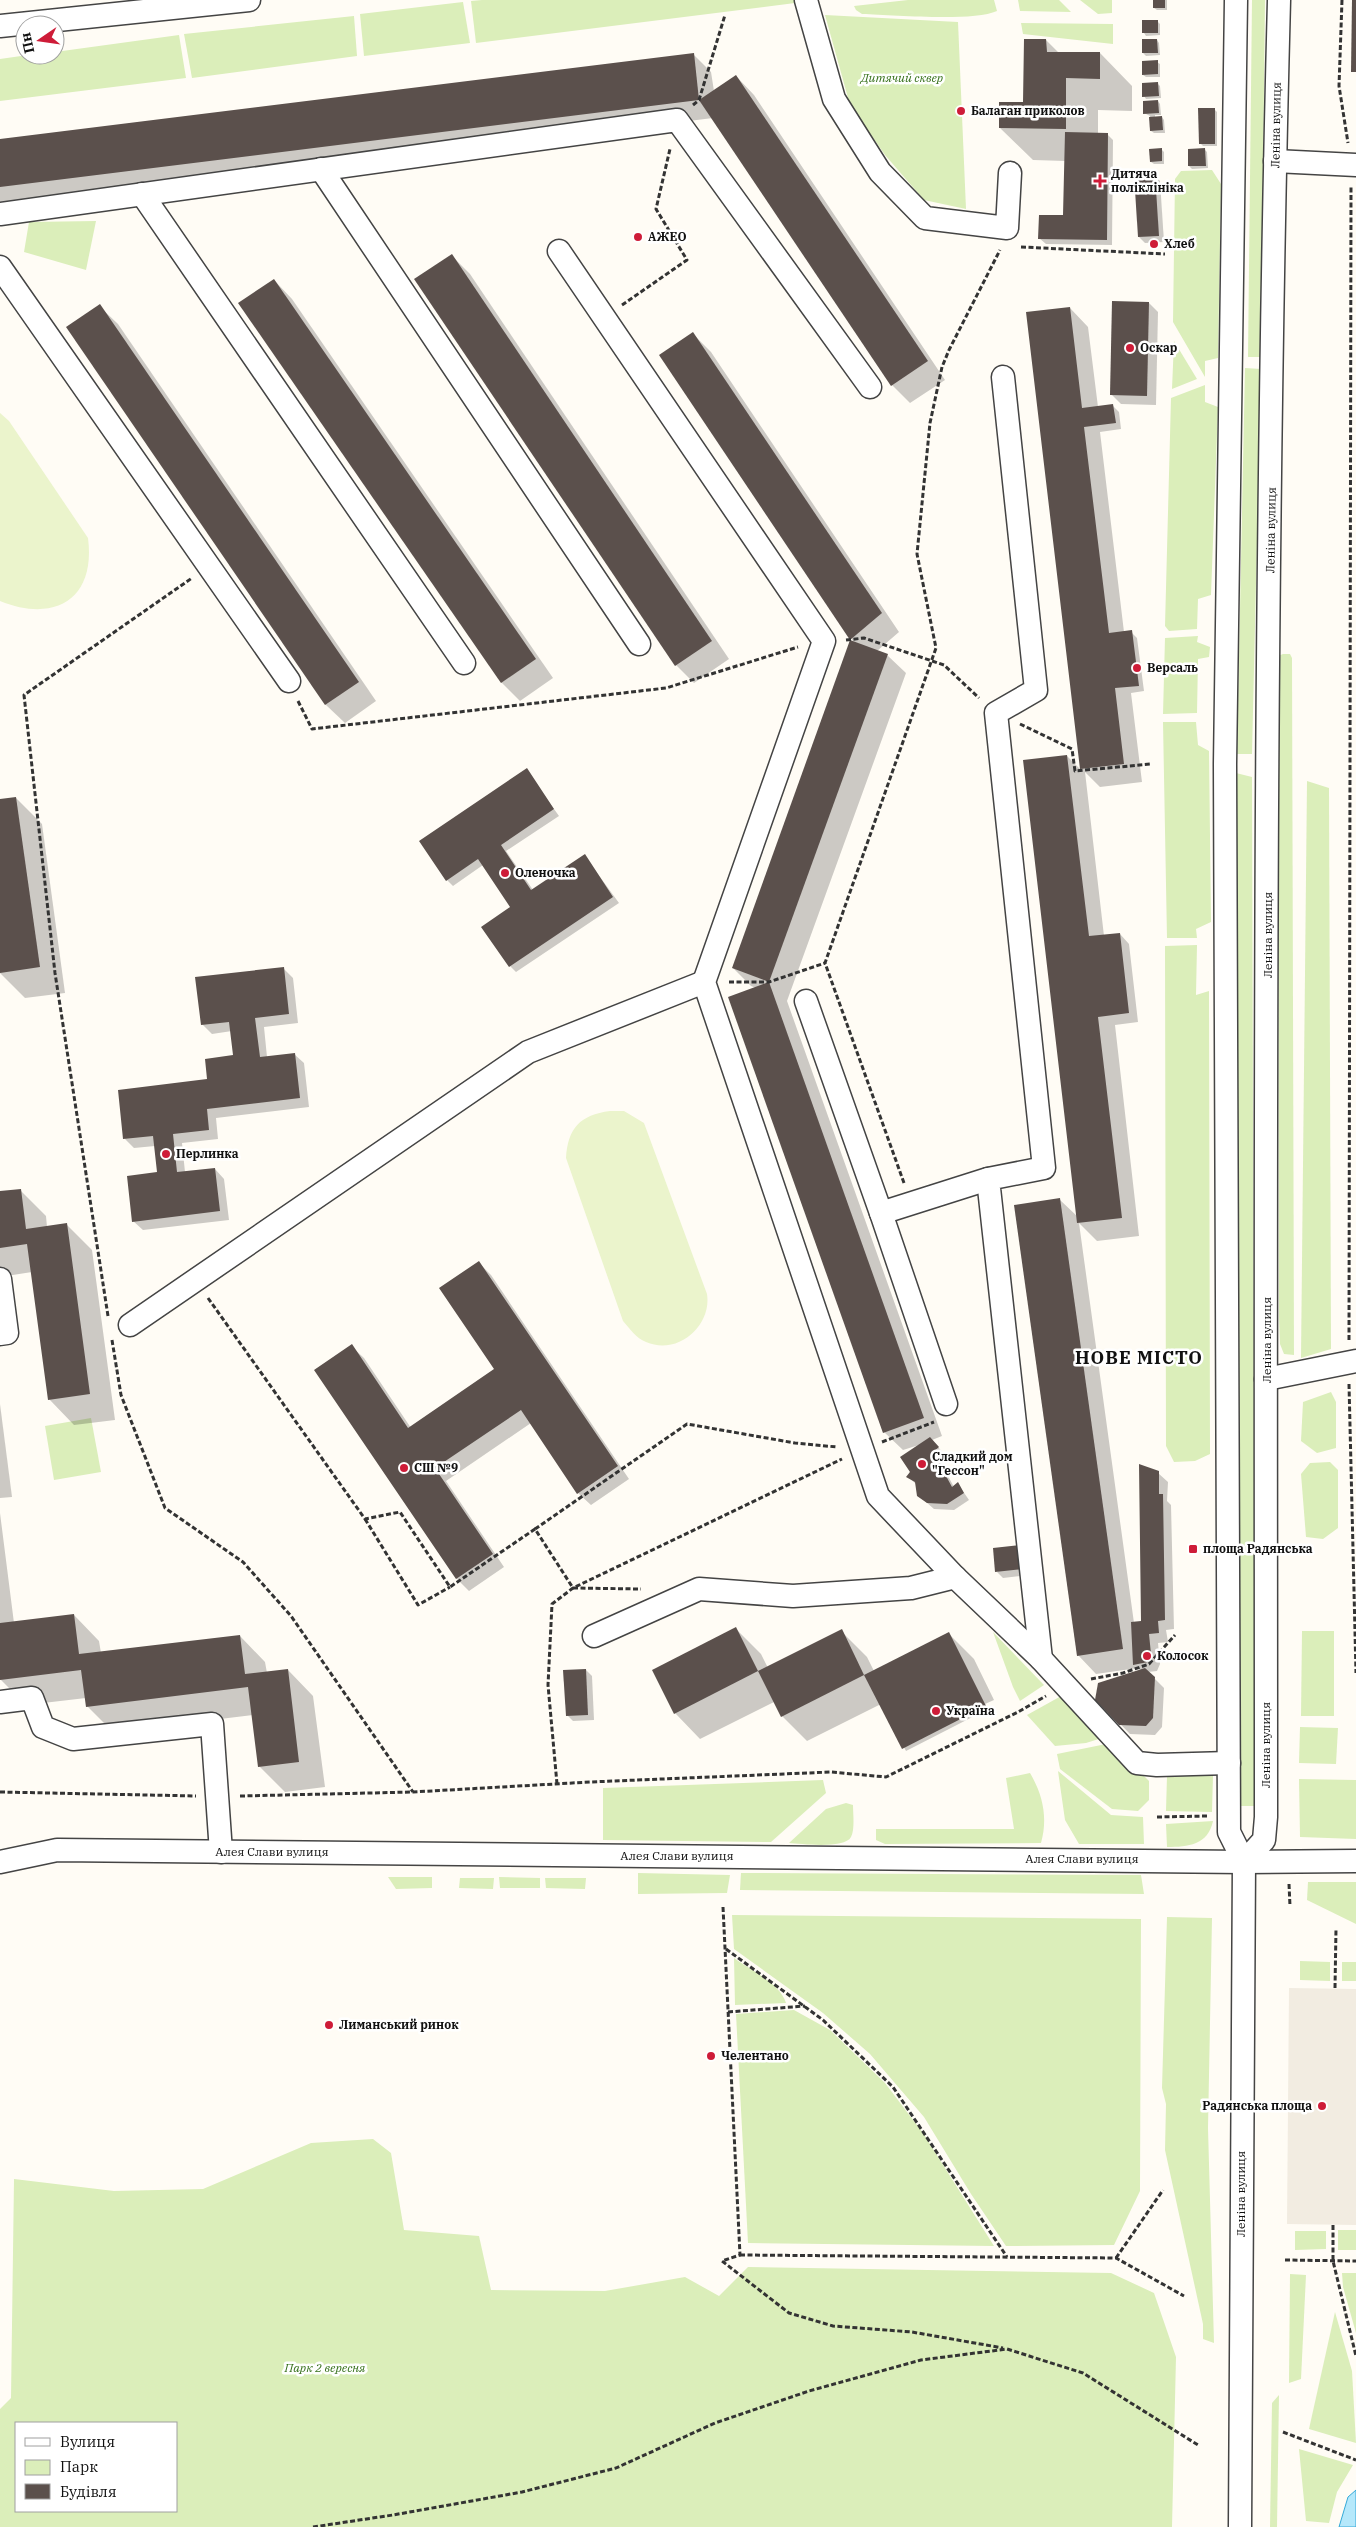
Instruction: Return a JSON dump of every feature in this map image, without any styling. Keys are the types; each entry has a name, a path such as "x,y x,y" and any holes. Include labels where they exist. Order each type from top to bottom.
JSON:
{"street":[{"path":"0,26 249,0"},
{"path":"806,0 834,99 880,172 925,218 1008,228 1010,173"},
{"name":"Леніна вулиця","path":"1236,0 1225,764 1229,1832 1244,1862 1240,2527"},
{"name":"Леніна вулиця","path":"1244,1862 1264,1840 1266,1817 1268,762 1275,161 1279,0"},
{"path":"0,214 677,120 870,387"},
{"path":"1275,161 1354,165"},
{"path":"321,170 638,644"},
{"path":"142,194 464,663"},
{"path":"559,251 824,641 704,982 878,1496 955,1577 1041,1659 1137,1763 1157,1765 1229,1763"},
{"path":"0,267 289,681"},
{"path":"881,1213 988,1179 1044,1168 996,713 1036,690 1003,377"},
{"path":"117,1329 196,1280 528,1052 704,982"},
{"path":"806,1001 946,1404"},
{"path":"988,1179 1041,1659"},
{"path":"0,1279 7,1333 0,1334"},
{"path":"1266,1379 1352,1361"},
{"path":"594,1636 699,1589 793,1596 910,1588 955,1577"},
{"path":"0,1702 32,1698 43,1727 73,1739 212,1724 221,1852"},
{"name":"Алея Слави вулиця","path":"0,1862 57,1850 1156,1859 1244,1862 1356,1861"}],"path":[{"path":"1342,0 1339,86 1354,165 1352,1361 1356,1673"},
{"path":"604,317 687,260 656,209 677,120 699,100 725,15"},
{"path":"911,1203 825,963 936,648 917,554 930,423 942,367 948,350 1003,246"},
{"path":"1012,246 1165,254"},
{"path":"208,566 24,695 55,973 117,1329 120,1395 165,1508 244,1562 285,1610 413,1792"},
{"path":"289,681 312,729 666,688 780,652 824,641 864,638 944,665 996,713 1072,749 1075,772 1151,764"},
{"path":"704,982 769,982 825,963"},
{"path":"196,1280 365,1519 418,1605 450,1587 687,1424 795,1443 862,1449"},
{"path":"557,1784 548,1685 552,1604 573,1588 862,1449 939,1420 946,1404"},
{"path":"365,1519 400,1512 450,1587"},
{"path":"535,1529 573,1588"},
{"path":"573,1588 650,1589"},
{"path":"0,1792 217,1797 413,1792 831,1772 886,1777 1018,1712 1064,1684 1123,1673 1149,1664 1175,1635"},
{"path":"723,1907 740,2255"},
{"path":"1335,1988 1336,1929"},
{"path":"726,1949 823,2020 893,2087 1007,2257"},
{"path":"728,2012 805,2006"},
{"path":"1116,2258 1163,2190"},
{"path":"1333,2225 1333,2261 1356,2356"},
{"path":"1184,2296 1116,2258 740,2255 722,2261 789,2313 833,2326 912,2332 1006,2349 1083,2373 1198,2445"},
{"path":"1285,2260 1356,2261"},
{"path":"312,2527 522,2492 616,2468 714,2423 809,2391 921,2360 1006,2349"},
{"path":"1283,2432 1356,2460"}],"green space":[{"path":"794,0 795,3 476,43 471,1"},
{"path":"908,0 994,0 997,11 970,16 912,16 862,14 854,6"},
{"path":"1018,0 1059,0 1071,12 1020,11"},
{"path":"1080,0 1112,0 1112,13 1098,14"},
{"path":"1252,0 1265,0 1261,357 1248,357"},
{"path":"463,2 470,43 364,56 360,14"},
{"name":"Дитячий сквер","path":"825,15 958,22 966,209 924,200 885,155 850,105"},
{"path":"354,16 357,56 192,78 184,34"},
{"path":"1021,23 1113,24 1113,44 1023,34"},
{"path":"179,35 186,78 0,101 0,59 15,57 15,65 65,65 65,51"},
{"path":"1212,170 1221,184 1218,358 1205,361 1205,377 1173,322 1175,179 1181,171"},
{"path":"96,221 86,270 24,252 29,222"},
{"path":"1174,341 1197,379 1172,389"},
{"path":"1245,368 1261,369 1252,754 1237,754"},
{"path":"1205,385 1205,402 1218,407 1211,595 1198,599 1197,629 1169,631 1165,626 1171,398"},
{"path":"0,413 9,421 88,538 89,559 85,577 78,591 67,601 54,607 38,609 20,607 0,601"},
{"path":"1198,636 1197,642 1210,647 1209,657 1198,659 1197,713 1163,714 1165,638"},
{"path":"1290,654 1292,658 1294,1355 1284,1354 1280,1344 1279,1316 1278,656"},
{"path":"1163,722 1196,722 1198,745 1209,751 1211,922 1196,929 1197,938 1167,938"},
{"path":"1236,773 1252,777 1255,1806 1239,1806"},
{"path":"1307,781 1329,788 1331,1349 1301,1358"},
{"path":"1197,945 1196,995 1209,991 1210,1454 1195,1461 1174,1462 1166,1446 1165,946"},
{"path":"610,1111 624,1111 644,1123 707,1294 707,1306 704,1317 698,1327 681,1341 670,1345 658,1345 642,1340 623,1321 566,1158 570,1139 578,1125 591,1116"},
{"path":"1331,1392 1336,1402 1336,1448 1317,1453 1301,1441 1303,1402"},
{"path":"91,1418 101,1472 54,1480 45,1426"},
{"path":"1330,1462 1338,1470 1338,1528 1323,1539 1306,1537 1301,1474 1310,1463"},
{"path":"1302,1631 1334,1631 1334,1716 1301,1716"},
{"path":"993,1632 1044,1685 1020,1701 1013,1687"},
{"path":"1063,1695 1105,1737 1086,1743 1055,1746 1027,1715"},
{"path":"1300,1727 1338,1728 1336,1764 1299,1763"},
{"path":"1111,1743 1149,1781 1149,1800 1138,1811 1112,1809 1060,1769 1057,1754"},
{"path":"1058,1771 1111,1815 1143,1817 1144,1844 1079,1844 1065,1820"},
{"path":"1030,1773 1043,1807 1044,1825 1041,1843 885,1844 876,1840 876,1829 1014,1829 1006,1778"},
{"path":"1213,1775 1212,1812 1166,1811 1167,1776"},
{"path":"1299,1779 1356,1780 1356,1839 1300,1837"},
{"path":"823,1780 826,1793 771,1842 603,1840 603,1788"},
{"path":"846,1803 853,1805 852,1834 847,1841 823,1845 789,1843 826,1809"},
{"path":"1213,1821 1207,1835 1202,1840 1189,1845 1167,1847 1166,1824"},
{"path":"638,1873 730,1875 727,1893 638,1894"},
{"path":"741,1873 1141,1875 1144,1894 740,1890"},
{"path":"388,1877 432,1877 432,1888 396,1889"},
{"path":"499,1877 540,1878 540,1888 500,1888"},
{"path":"460,1878 494,1878 493,1889 459,1888"},
{"path":"545,1878 586,1878 585,1889 546,1888"},
{"path":"1308,1882 1356,1882 1356,1924 1307,1900"},
{"path":"732,1915 1141,1919 1140,2191 1114,2245 1006,2246 971,2194 924,2117 870,2054 823,2013 734,1949"},
{"path":"1167,1917 1212,1918 1208,2128 1214,2343 1203,2339 1203,2324 1165,2150 1166,2104 1162,2088"},
{"path":"734,1958 778,1989 786,2003 735,2005"},
{"path":"1300,1961 1330,1962 1330,1981 1300,1980"},
{"path":"1342,1962 1356,1962 1356,1981 1342,1981"},
{"path":"794,2010 830,2030 885,2083 923,2133 994,2246 748,2243 736,2014"},
{"name":"Парк 2 вересня","path":"373,2139 391,2153 404,2230 479,2236 491,2290 605,2291 685,2277 719,2296 748,2267 1111,2273 1154,2293 1176,2357 1172,2527 0,2527 0,2409 11,2398 14,2179 114,2191 203,2189 311,2143"},
{"path":"1338,2230 1356,2230 1356,2250 1338,2250"},
{"path":"1295,2231 1326,2231 1326,2249 1295,2250"},
{"path":"1342,2273 1356,2273 1356,2333 1343,2287"},
{"path":"1290,2274 1306,2275 1301,2379 1289,2383"},
{"path":"1335,2312 1352,2371 1356,2443 1309,2429"},
{"path":"1279,2395 1277,2527 1270,2527 1272,2403"},
{"path":"1299,2449 1353,2465 1337,2492 1329,2523 1306,2521"}],"shaded area":[{"name":"Радянська площа","path":"1289,1988 1356,1989 1356,2225 1287,2224"}],"water":[{"path":"1356,2490 1356,2527 1339,2527 1348,2497"}],"building":[{"path":"1153,0 1165,0 1165,8 1153,8"},
{"path":"1352,0 1356,0 1356,72 1351,72"},
{"path":"1142,20 1158,20 1158,33 1142,33"},
{"path":"1024,39 1046,39 1047,52 1100,52 1100,79 1066,78 1066,129 999,128 999,102 1023,102"},
{"path":"1142,39 1157,39 1158,53 1142,53"},
{"path":"694,53 699,100 0,187 0,139"},
{"path":"1158,60 1158,74 1142,75 1142,61"},
{"path":"736,75 928,361 891,386 699,100"},
{"path":"1158,82 1159,96 1142,97 1142,83"},
{"path":"1158,100 1159,113 1143,114 1143,101"},
{"path":"1198,108 1215,108 1215,144 1199,144"},
{"path":"1162,116 1163,130 1150,131 1149,117"},
{"path":"1065,132 1108,133 1107,240 1038,239 1039,215 1063,215"},
{"path":"1162,148 1162,161 1150,162 1149,149"},
{"path":"1205,148 1206,166 1188,166 1188,149"},
{"path":"1155,174 1159,236 1138,237 1134,175"},
{"path":"452,254 712,641 675,666 414,279"},
{"path":"274,279 536,659 501,683 238,303"},
{"name":"Оскар","path":"1112,301 1149,302 1147,396 1110,395"},
{"path":"100,304 359,682 325,705 66,327"},
{"path":"1070,307 1082,408 1113,404 1116,423 1084,427 1109,633 1132,630 1139,686 1115,688 1124,764 1080,769 1026,312"},
{"path":"693,332 882,613 850,640 659,355"},
{"path":"850,640 888,654 769,982 732,968"},
{"path":"1067,755 1089,936 1120,933 1129,1013 1098,1017 1122,1218 1077,1223 1023,760"},
{"path":"527,768 554,809 501,845 531,890 585,854 613,897 509,967 481,927 510,907 478,859 446,881 419,841"},
{"path":"16,797 40,967 0,973 0,799"},
{"path":"284,967 289,1014 255,1018 260,1057 295,1053 300,1098 207,1109 209,1130 173,1134 177,1172 215,1168 220,1211 132,1222 127,1176 157,1172 153,1136 123,1139 118,1090 207,1079 205,1059 233,1055 229,1022 201,1025 195,977"},
{"path":"769,982 924,1418 883,1433 728,997"},
{"path":"21,1189 26,1229 67,1223 90,1394 48,1400 27,1244 0,1248 0,1191"},
{"path":"1060,1198 1123,1649 1077,1656 1014,1205"},
{"path":"479,1261 618,1466 577,1494 521,1410 435,1468 493,1554 456,1579 314,1370 352,1344 408,1428 494,1369 439,1288"},
{"name":"Сладкий дом \"Гессон\"","path":"930,1437 939,1447 933,1452 952,1487 958,1482 964,1493 947,1504 927,1503 917,1496 915,1482 906,1477 910,1472 900,1457"},
{"path":"1139,1464 1159,1471 1159,1494 1163,1494 1165,1620 1158,1621 1159,1633 1149,1634 1151,1654 1148,1662 1133,1665 1131,1622 1141,1621"},
{"path":"1021,1545 1023,1569 995,1572 993,1548"},
{"path":"74,1614 79,1654 240,1635 245,1674 288,1669 299,1762 258,1767 248,1687 86,1707 81,1670 0,1680 0,1623"},
{"path":"736,1627 758,1671 674,1714 652,1670"},
{"path":"842,1629 864,1675 781,1717 758,1671"},
{"path":"949,1632 986,1706 902,1749 864,1675"},
{"path":"1145,1668 1155,1677 1153,1718 1146,1726 1119,1725 1095,1700 1098,1683"},
{"path":"586,1669 588,1715 566,1716 563,1670"}],"place":[{"name":"Балаган приколов","path":"961,111"},
{"name":"Дитяча поліклініка","path":"1100,181"},
{"name":"АЖЕО","path":"638,237"},
{"name":"Хлеб","path":"1154,244"},
{"name":"Оскар","path":"1130,348"},
{"name":"Версаль","path":"1137,668"},
{"name":"Оленочка","path":"505,873"},
{"name":"Перлинка","path":"166,1154"},
{"name":"Сладкий дом \"Гессон\"","path":"922,1464"},
{"name":"СШ №9","path":"404,1468"},
{"name":"площа Радянська","path":"1193,1549"},
{"name":"Колосок","path":"1147,1656"},
{"name":"Україна","path":"936,1711"},
{"name":"Лиманський ринок","path":"329,2025"},
{"name":"Челентано","path":"711,2056"},
{"name":"Радянська площа","path":"1322,2106"}],"district":[{"name":"НОВЕ МІСТО","path":"1139,1358"}]}
